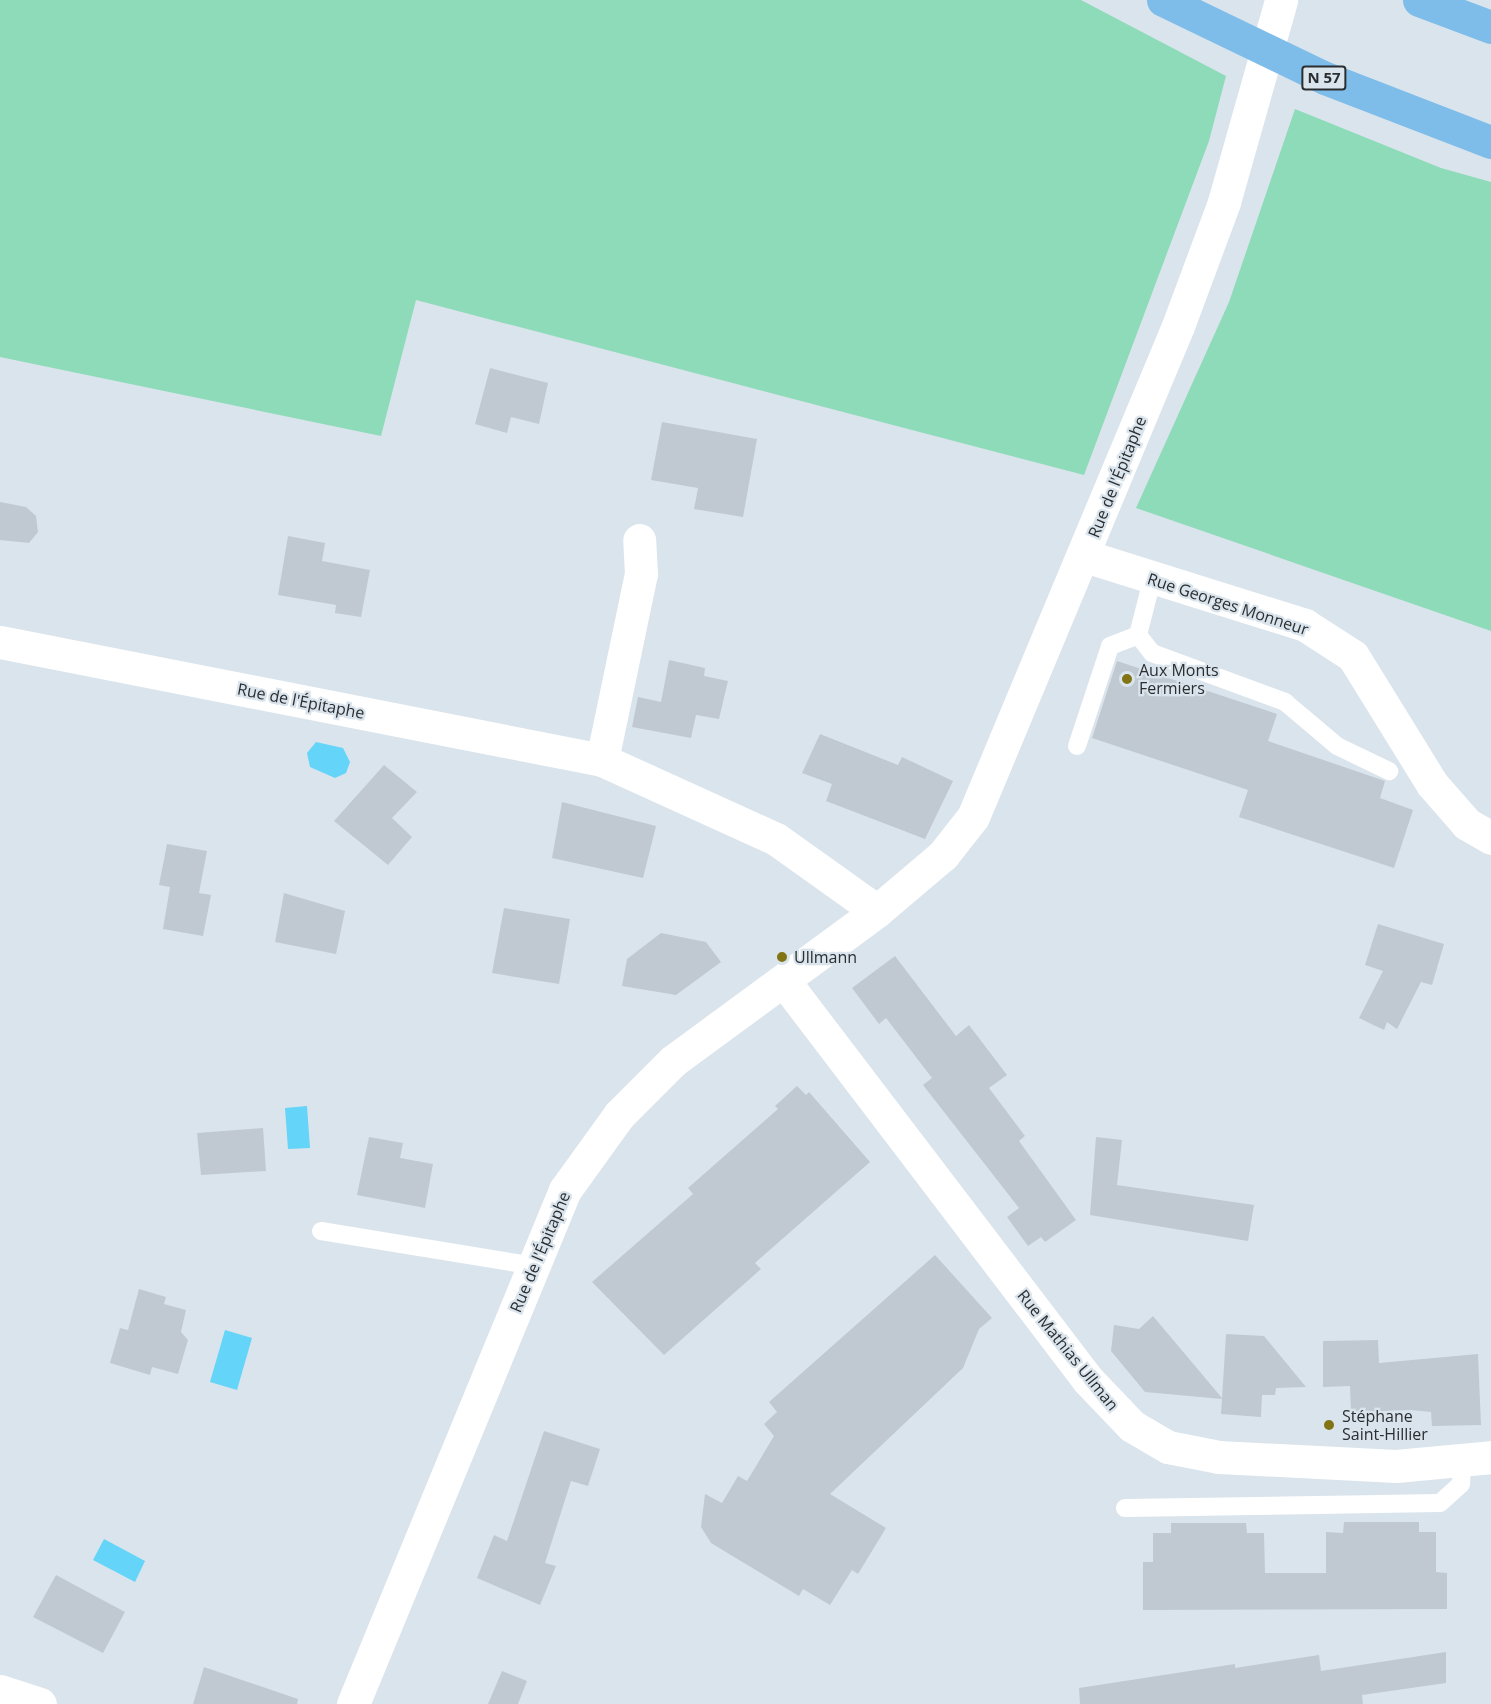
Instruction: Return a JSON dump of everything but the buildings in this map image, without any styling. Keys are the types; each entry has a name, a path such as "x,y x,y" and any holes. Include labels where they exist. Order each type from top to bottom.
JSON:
{"highway":[{"name":"N 57","path":"1163,0 1325,78 1491,142"},
{"path":"1419,0 1491,27"}],"street":[{"name":"Rue de l'Épitaphe","path":"353,1704 565,1191 619,1115 673,1061 877,911 943,855 973,817 1085,556 1182,316 1240,144 1281,0"},
{"path":"602,760 640,574 639,540"},
{"name":"Rue Georges Monneur","path":"1085,556 1152,580 1305,625 1353,656 1432,784 1467,824 1491,838"},
{"name":"Rue de l'Épitaphe","path":"0,642 602,760 776,839 877,911"},
{"name":"Rue Mathias Ullman","path":"784,981 1088,1380 1132,1426 1168,1447 1219,1456 1396,1466 1477,1460"},
{"path":"0,1691 40,1704"}],"lane":[{"path":"1138,635 1152,580"},
{"path":"1077,746 1110,646 1138,635"},
{"path":"1138,635 1152,653 1285,702 1337,746 1389,771"},
{"path":"321,1231 534,1266"},
{"path":"1125,1508 1440,1503 1461,1484 1477,1460"}],"green space":[{"path":"0,0 1081,0 1226,76 1209,141 1084,475 416,300 381,436 0,357"},
{"path":"1295,109 1441,168 1491,182 1491,631 1136,508 1229,302"}],"water":[{"path":"316,742 343,748 350,762 346,773 335,778 310,767 307,753"},
{"path":"307,1106 310,1148 288,1149 285,1108"},
{"path":"225,1330 252,1338 237,1390 210,1382"},
{"path":"104,1539 145,1561 135,1582 93,1560"}],"place":[{"name":"Aux Monts Fermiers","path":"1127,679"},
{"name":"Ullmann","path":"782,957"},
{"name":"Stéphane Saint-Hillier","path":"1329,1425"}]}
